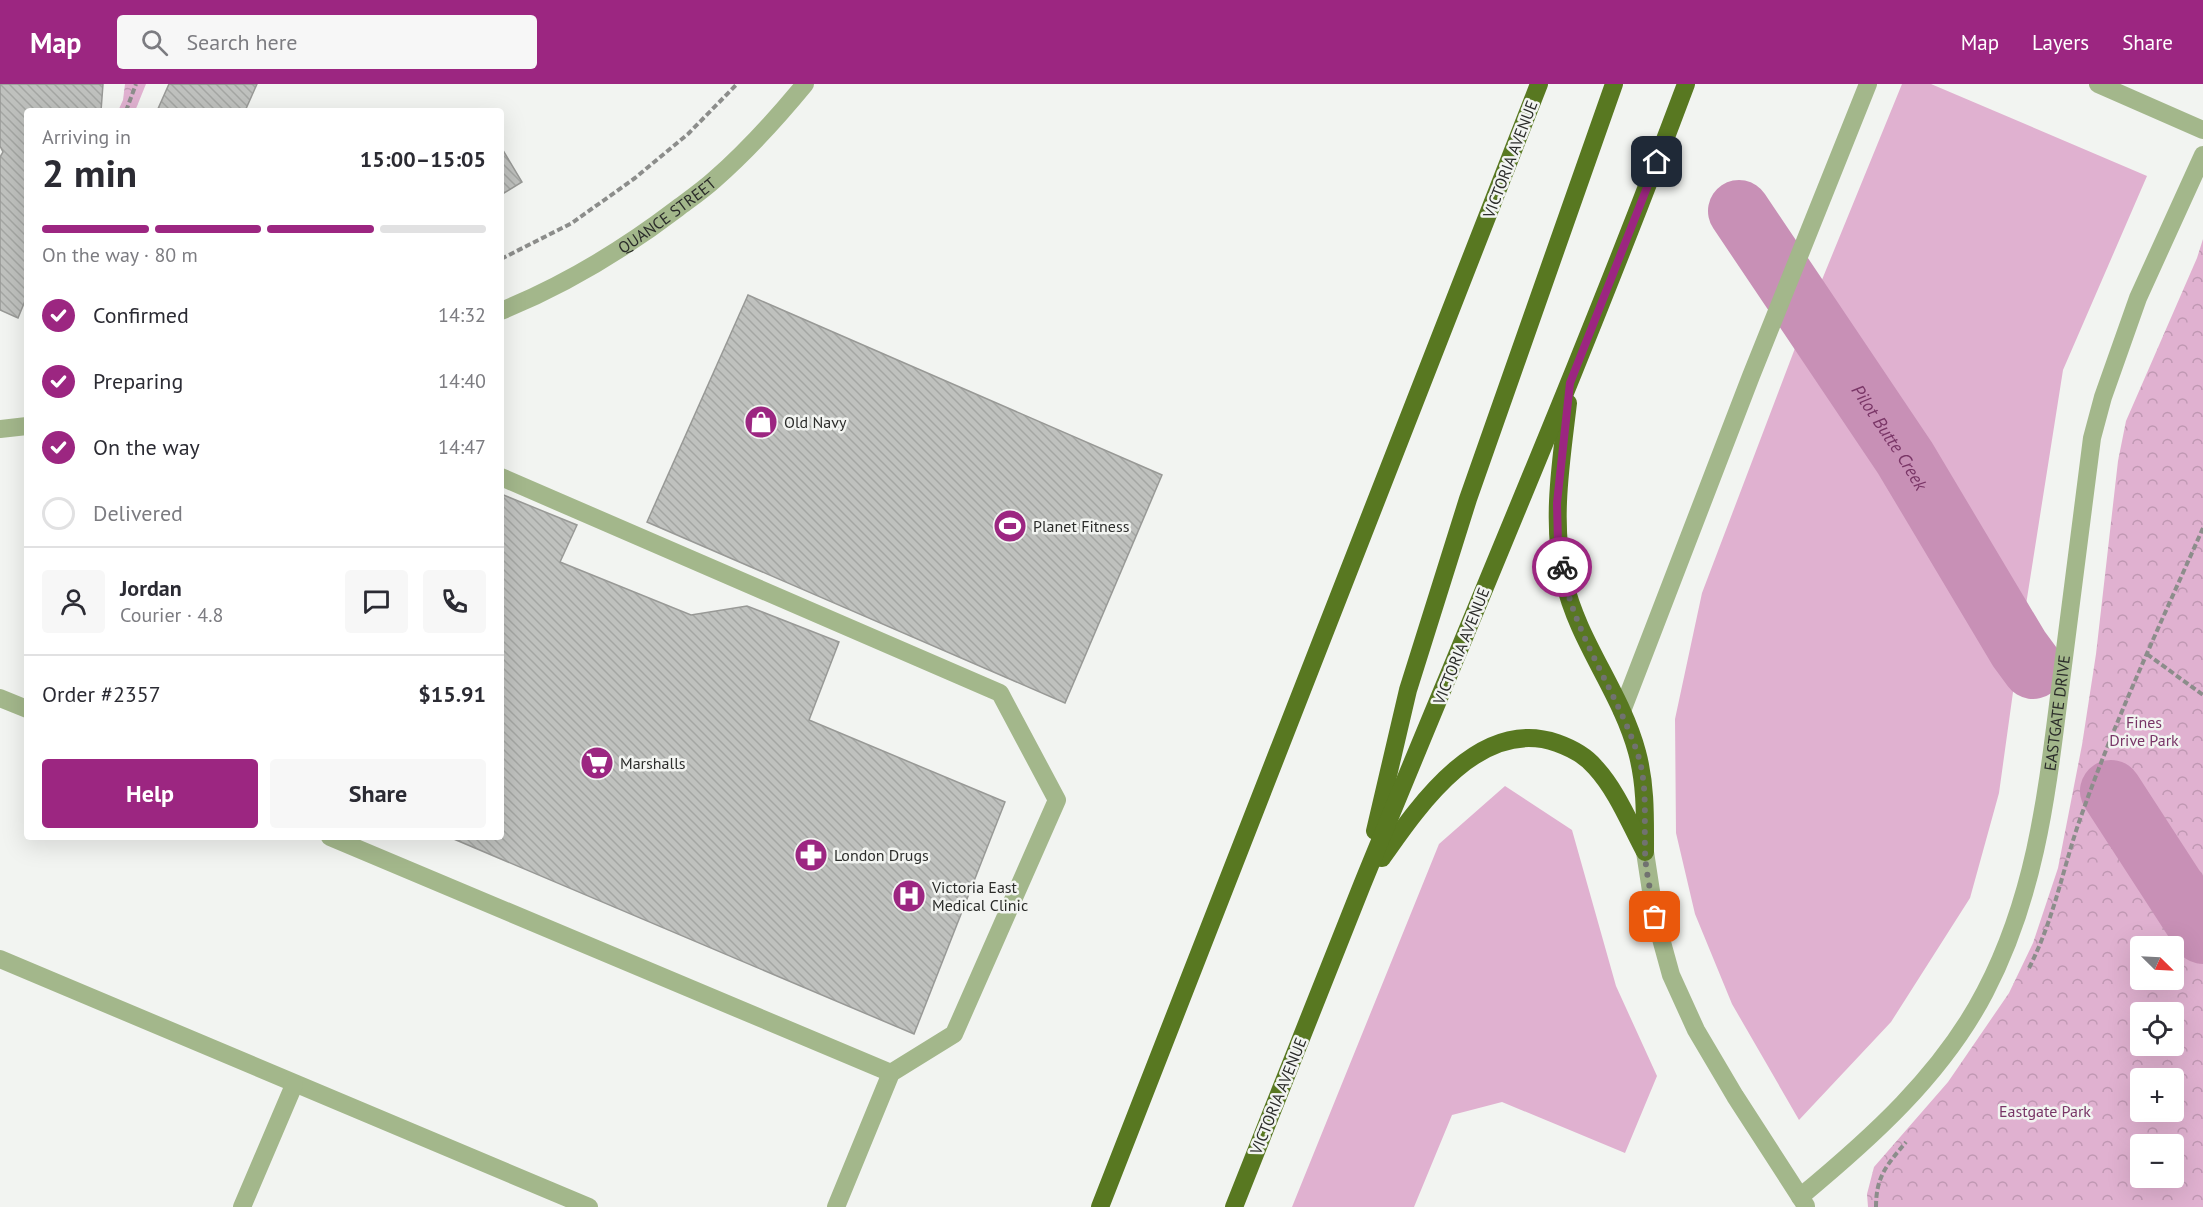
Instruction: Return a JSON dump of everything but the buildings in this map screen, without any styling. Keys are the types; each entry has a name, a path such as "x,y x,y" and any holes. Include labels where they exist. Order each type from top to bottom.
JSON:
{"highway":[{"name":"VICTORIA AVENUE","path":"1100,1207 1539,84"},
{"path":"1362,885 1408,690 1464,510 1614,84"},
{"name":"VICTORIA AVENUE","path":"1234,1207 1362,885 1570,383 1686,84"},
{"path":"1570,383 1557,503 1558,544 1564,581 1575,616 1622,711 1637,752 1646,802 1645,852"},
{"path":"1362,885 1409,820 1442,780 1477,752 1513,740 1545,739 1573,749 1594,765 1612,788 1645,852"}],"street":[{"name":"QUANCE STREET","path":"504,310 600,263 714,181 805,84"},
{"path":"1622,711 1751,376 1868,84"},
{"path":"2098,84 2203,130"},
{"name":"EASTGATE DRIVE","path":"1803,1202 1880,1128 1928,1075 1961,1031 1984,993 2008,943 2024,897 2046,806 2092,438 2103,397 2138,298 2203,155"},
{"path":"0,429 24,426"},
{"path":"504,478 1000,693 1057,800 954,1035 891,1073 836,1207"},
{"path":"0,698 24,708"},
{"path":"337,840 891,1073"},
{"path":"1645,852 1655,917 1671,975 1696,1030 1803,1202"},
{"path":"0,959 294,1085 589,1207"},
{"path":"242,1207 294,1085"}],"path":[{"path":"127,108 136,84"},
{"path":"504,257 572,223 635,178 688,134 737,84"},
{"path":"2203,528 2147,654 2203,695"}],"green space":[{"path":"125,84 146,84 136,108 119,108"},
{"path":"1902,84 1931,84 2147,176 2063,370 1999,793 1970,898 1891,1022 1799,1120 1732,1004 1695,914 1676,833 1675,719 1702,593 1808,314"},
{"path":"2203,239 2203,1207 1868,1207 1867,1194 1874,1167 1948,1082 2009,993 2033,943 2058,868 2082,745 2096,654 2118,461 2126,421 2197,258"},
{"path":"1505,786 1572,830 1616,986 1657,1076 1625,1153 1502,1102 1452,1115 1414,1207 1292,1207 1439,844"}],"waterway":[{"name":"Pilot Butte Creek","path":"1739,211 1905,458 2019,649 2033,668"},
{"name":"Pilot Butte Creek","path":"2111,791 2203,933"}],"way so far":[{"path":"1562,567 1575,616 1622,711 1637,752 1646,802 1645,852 1655,917"}],"place":[{"name":"Old Navy","path":"761,422"},
{"name":"Planet Fitness","path":"1010,526"},
{"name":"Marshalls","path":"597,763"},
{"name":"London Drugs","path":"811,855"},
{"name":"Victoria East Medical Clinic","path":"909,896"}],"route":[{"path":"1562,567 1558,544 1557,503 1570,383 1657,162"}],"park label":[{"name":"Fines Drive Park","path":"2144,731"},
{"name":"Eastgate Park","path":"2045,1111"}]}
